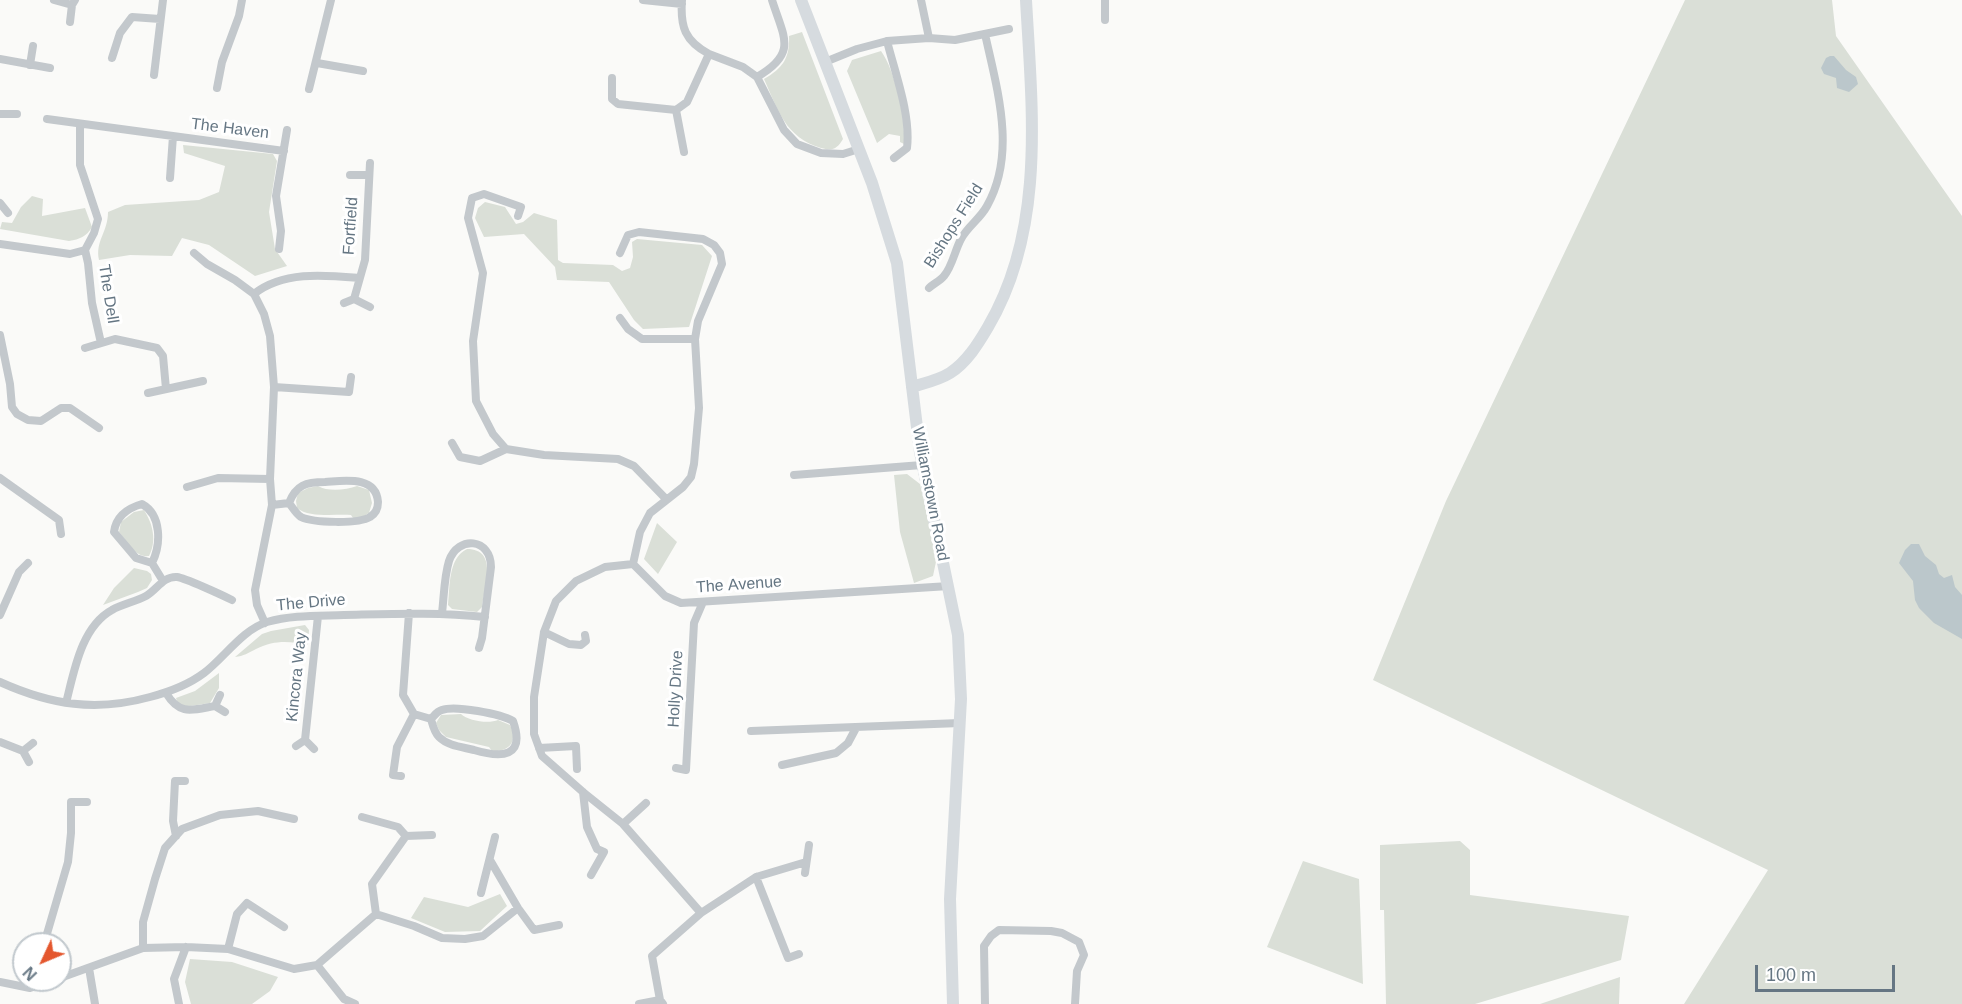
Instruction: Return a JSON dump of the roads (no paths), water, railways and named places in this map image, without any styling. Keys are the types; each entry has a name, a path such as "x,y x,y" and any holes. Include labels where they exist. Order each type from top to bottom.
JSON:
{"street":[{"path":"54,0 73,3 70,22"},
{"path":"154,75 163,0"},
{"path":"218,88 222,62 239,16 242,0"},
{"path":"309,89 331,0"},
{"path":"643,0 682,2 682,21 686,34 695,46 743,67 757,77 784,130 797,144 821,153 843,154 859,150"},
{"path":"757,77 772,68 782,57 784,50 785,42 772,0"},
{"name":"Williamstown Road","path":"801,0 883,214 897,263 922,465 949,586 960,657 960,723 950,899 953,1004"},
{"path":"921,0 929,38"},
{"path":"912,387 945,376 966,360 999,308 1017,266 1026,217 1031,145 1031,91 1026,0"},
{"path":"1105,0 1105,20"},
{"path":"112,58 120,33 132,17 160,19"},
{"path":"825,62 857,49 887,41 929,38 955,40 1009,29"},
{"name":"Bishops Field","path":"929,288 944,276 962,238 987,207 998,179 1004,146 999,100 985,34"},
{"path":"887,41 908,135 907,148 894,158"},
{"path":"30,65 33,46"},
{"path":"612,78 612,99 618,104 676,110 687,102 709,54"},
{"path":"0,59 50,68"},
{"path":"317,63 363,71"},
{"path":"676,110 684,152"},
{"path":"0,114 17,114"},
{"name":"The Haven","path":"48,119 284,151"},
{"path":"0,244 70,254 85,250 98,219 80,165 80,124"},
{"name":"The Haven","path":"279,249 281,231 276,196 287,130"},
{"name":"The Haven","path":"170,178 173,136"},
{"name":"Fortfield","path":"354,299 365,260 370,163"},
{"name":"Fortfield","path":"350,175 369,175"},
{"path":"506,449 493,434 477,401 473,341 483,273 468,218 472,198 484,194 521,207 518,216"},
{"path":"0,203 8,213"},
{"path":"620,253 628,235 639,232 703,240 714,244 720,253 722,264 702,312 695,339 699,408 694,464 691,477 683,487 650,513 640,532 633,564 605,567 576,581 556,601 544,632 534,697 534,734 542,756 623,824 701,913"},
{"name":"The Dell","path":"85,250 92,303 101,343"},
{"path":"194,253 254,294 264,314 270,336 274,387 270,479 272,506 255,590 257,605 265,623"},
{"name":"Fortfield","path":"254,294 267,284 315,274 359,278"},
{"path":"344,303 354,299 370,307"},
{"path":"620,318 628,329 642,339 695,339"},
{"path":"0,336 10,384 12,407 17,414 28,420 41,421 61,408 70,408 99,428"},
{"name":"The Dell","path":"84,348 115,339 157,348 163,356 166,389"},
{"path":"274,387 349,392 351,377"},
{"path":"148,393 203,381"},
{"path":"452,443 460,457 480,461 506,449 544,455 618,459 634,465 666,499"},
{"path":"794,475 922,465"},
{"path":"0,478 59,520 62,534"},
{"path":"187,487 218,478 270,479"},
{"path":"360,481 375,491 378,500 377,509 373,515 358,522 310,519 295,512 289,503 293,493 300,485 312,482 360,481"},
{"path":"272,506 289,503"},
{"path":"152,563 158,551 159,541 154,514 150,508 142,504 132,507 117,519 114,532 136,558 152,563 163,581"},
{"path":"442,613 449,562 459,547 466,543 476,544 487,550 491,558 479,648"},
{"path":"0,615 19,572 28,563"},
{"name":"The Avenue","path":"633,564 665,596 681,603 949,586"},
{"path":"66,703 76,663 87,638 97,622 111,610 147,595 163,581 177,577 232,600"},
{"name":"Holly Drive","path":"676,768 686,770 694,623 703,602"},
{"path":"409,613 404,695 414,714 431,720"},
{"name":"The Drive","path":"0,682 27,694 66,703 100,707 130,703 166,693 189,682 205,672 253,629 265,623 293,617 409,613 484,617"},
{"name":"Kincora Way","path":"305,740 318,616"},
{"path":"544,632 569,644 581,645 586,641 585,635"},
{"path":"166,693 178,708 186,710 215,706 225,712"},
{"path":"215,706 220,695"},
{"path":"453,709 503,715 513,721 517,733 516,742 512,751 494,756 448,744 434,731 431,720 441,710 453,709"},
{"path":"401,776 393,775 397,747 414,714"},
{"path":"751,731 960,723"},
{"path":"782,765 836,753 848,743 856,728"},
{"name":"Kincora Way","path":"296,746 305,740"},
{"name":"Kincora Way","path":"305,740 314,749"},
{"path":"0,742 23,751 29,762"},
{"path":"23,751 33,743"},
{"path":"539,748 576,746 577,769"},
{"path":"176,836 173,821 175,781 184,781"},
{"path":"583,792 587,827 597,849 604,852 591,876"},
{"path":"48,932 68,862 71,802 87,801"},
{"path":"623,824 646,803"},
{"path":"143,948 143,922 165,848 182,829 220,815 258,811 294,819"},
{"path":"362,817 398,826 406,836"},
{"path":"406,836 432,835"},
{"path":"376,914 372,884 406,836"},
{"path":"482,893 495,837"},
{"path":"805,873 809,844"},
{"path":"490,860 518,908 534,930 559,925"},
{"path":"639,1004 661,1002 652,956 701,913 756,877 806,862"},
{"path":"756,877 788,958 799,954"},
{"path":"228,949 237,914 247,903 285,927"},
{"path":"376,914 442,938 465,939 483,936 518,908"},
{"path":"72,974 143,948 228,949 294,969 316,965 376,914"},
{"path":"985,1004 984,946 999,930 1051,931 1079,942 1083,955 1077,971 1075,1004"},
{"path":"179,1004 174,979 186,947"},
{"path":"316,965 344,999 355,1004"},
{"path":"89,968 95,1004"}]}
